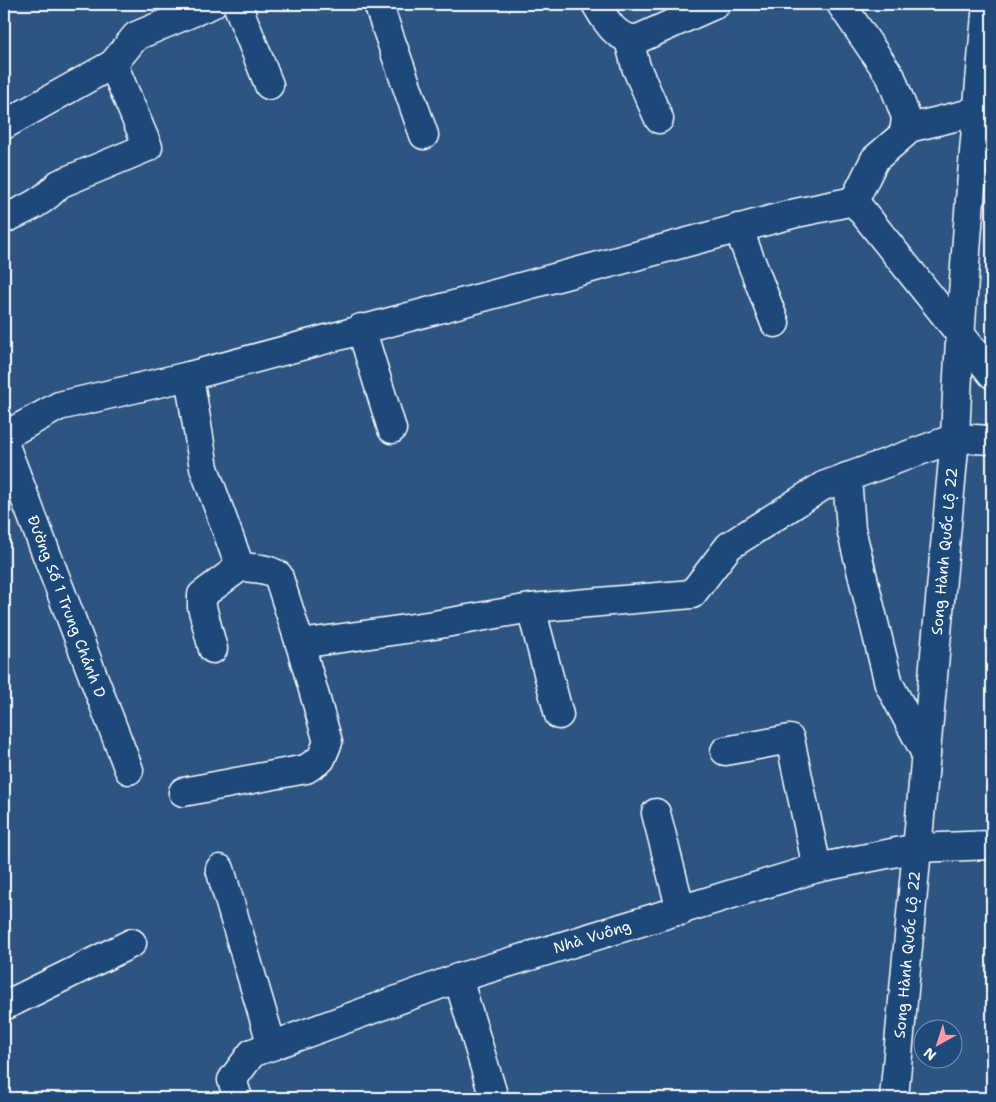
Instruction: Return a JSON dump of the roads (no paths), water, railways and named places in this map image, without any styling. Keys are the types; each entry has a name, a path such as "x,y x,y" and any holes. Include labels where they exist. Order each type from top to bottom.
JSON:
{"street":[{"path":"4,125 113,64 136,36 212,4"},
{"path":"237,4 269,85"},
{"path":"378,4 424,135"},
{"path":"596,4 614,31 629,40 638,39 716,4"},
{"path":"841,4 891,78 906,117 904,134 875,159 854,201"},
{"name":"Song Hành Quốc Lộ 22","path":"894,1098 955,438 960,332 983,160 977,109 986,74 987,4"},
{"path":"629,40 640,79 659,119"},
{"path":"4,219 35,205 51,194 59,184 148,147 113,64"},
{"path":"905,129 967,114 977,109"},
{"path":"4,436 59,406 189,376 361,328 738,228 854,201"},
{"path":"854,201 992,374"},
{"path":"738,228 775,323"},
{"path":"361,328 392,429"},
{"path":"189,376 204,468 240,568"},
{"path":"300,644 434,625 531,608 692,594 728,546 823,486 955,438 992,440"},
{"name":"Đường Số 1 Trung Chánh D","path":"4,444 129,770"},
{"path":"847,477 851,529 889,684 926,754"},
{"path":"183,792 306,769 321,759 328,742 278,575 263,569 240,568 202,595 202,606 214,650"},
{"path":"531,608 558,715"},
{"path":"725,751 790,739 817,868"},
{"path":"656,813 681,911"},
{"name":"Nhà Vuông","path":"238,1098 232,1080 252,1053 458,978 817,868 917,848 992,845"},
{"path":"220,869 272,1046"},
{"path":"4,1006 132,943"},
{"path":"458,978 494,1098"}]}
